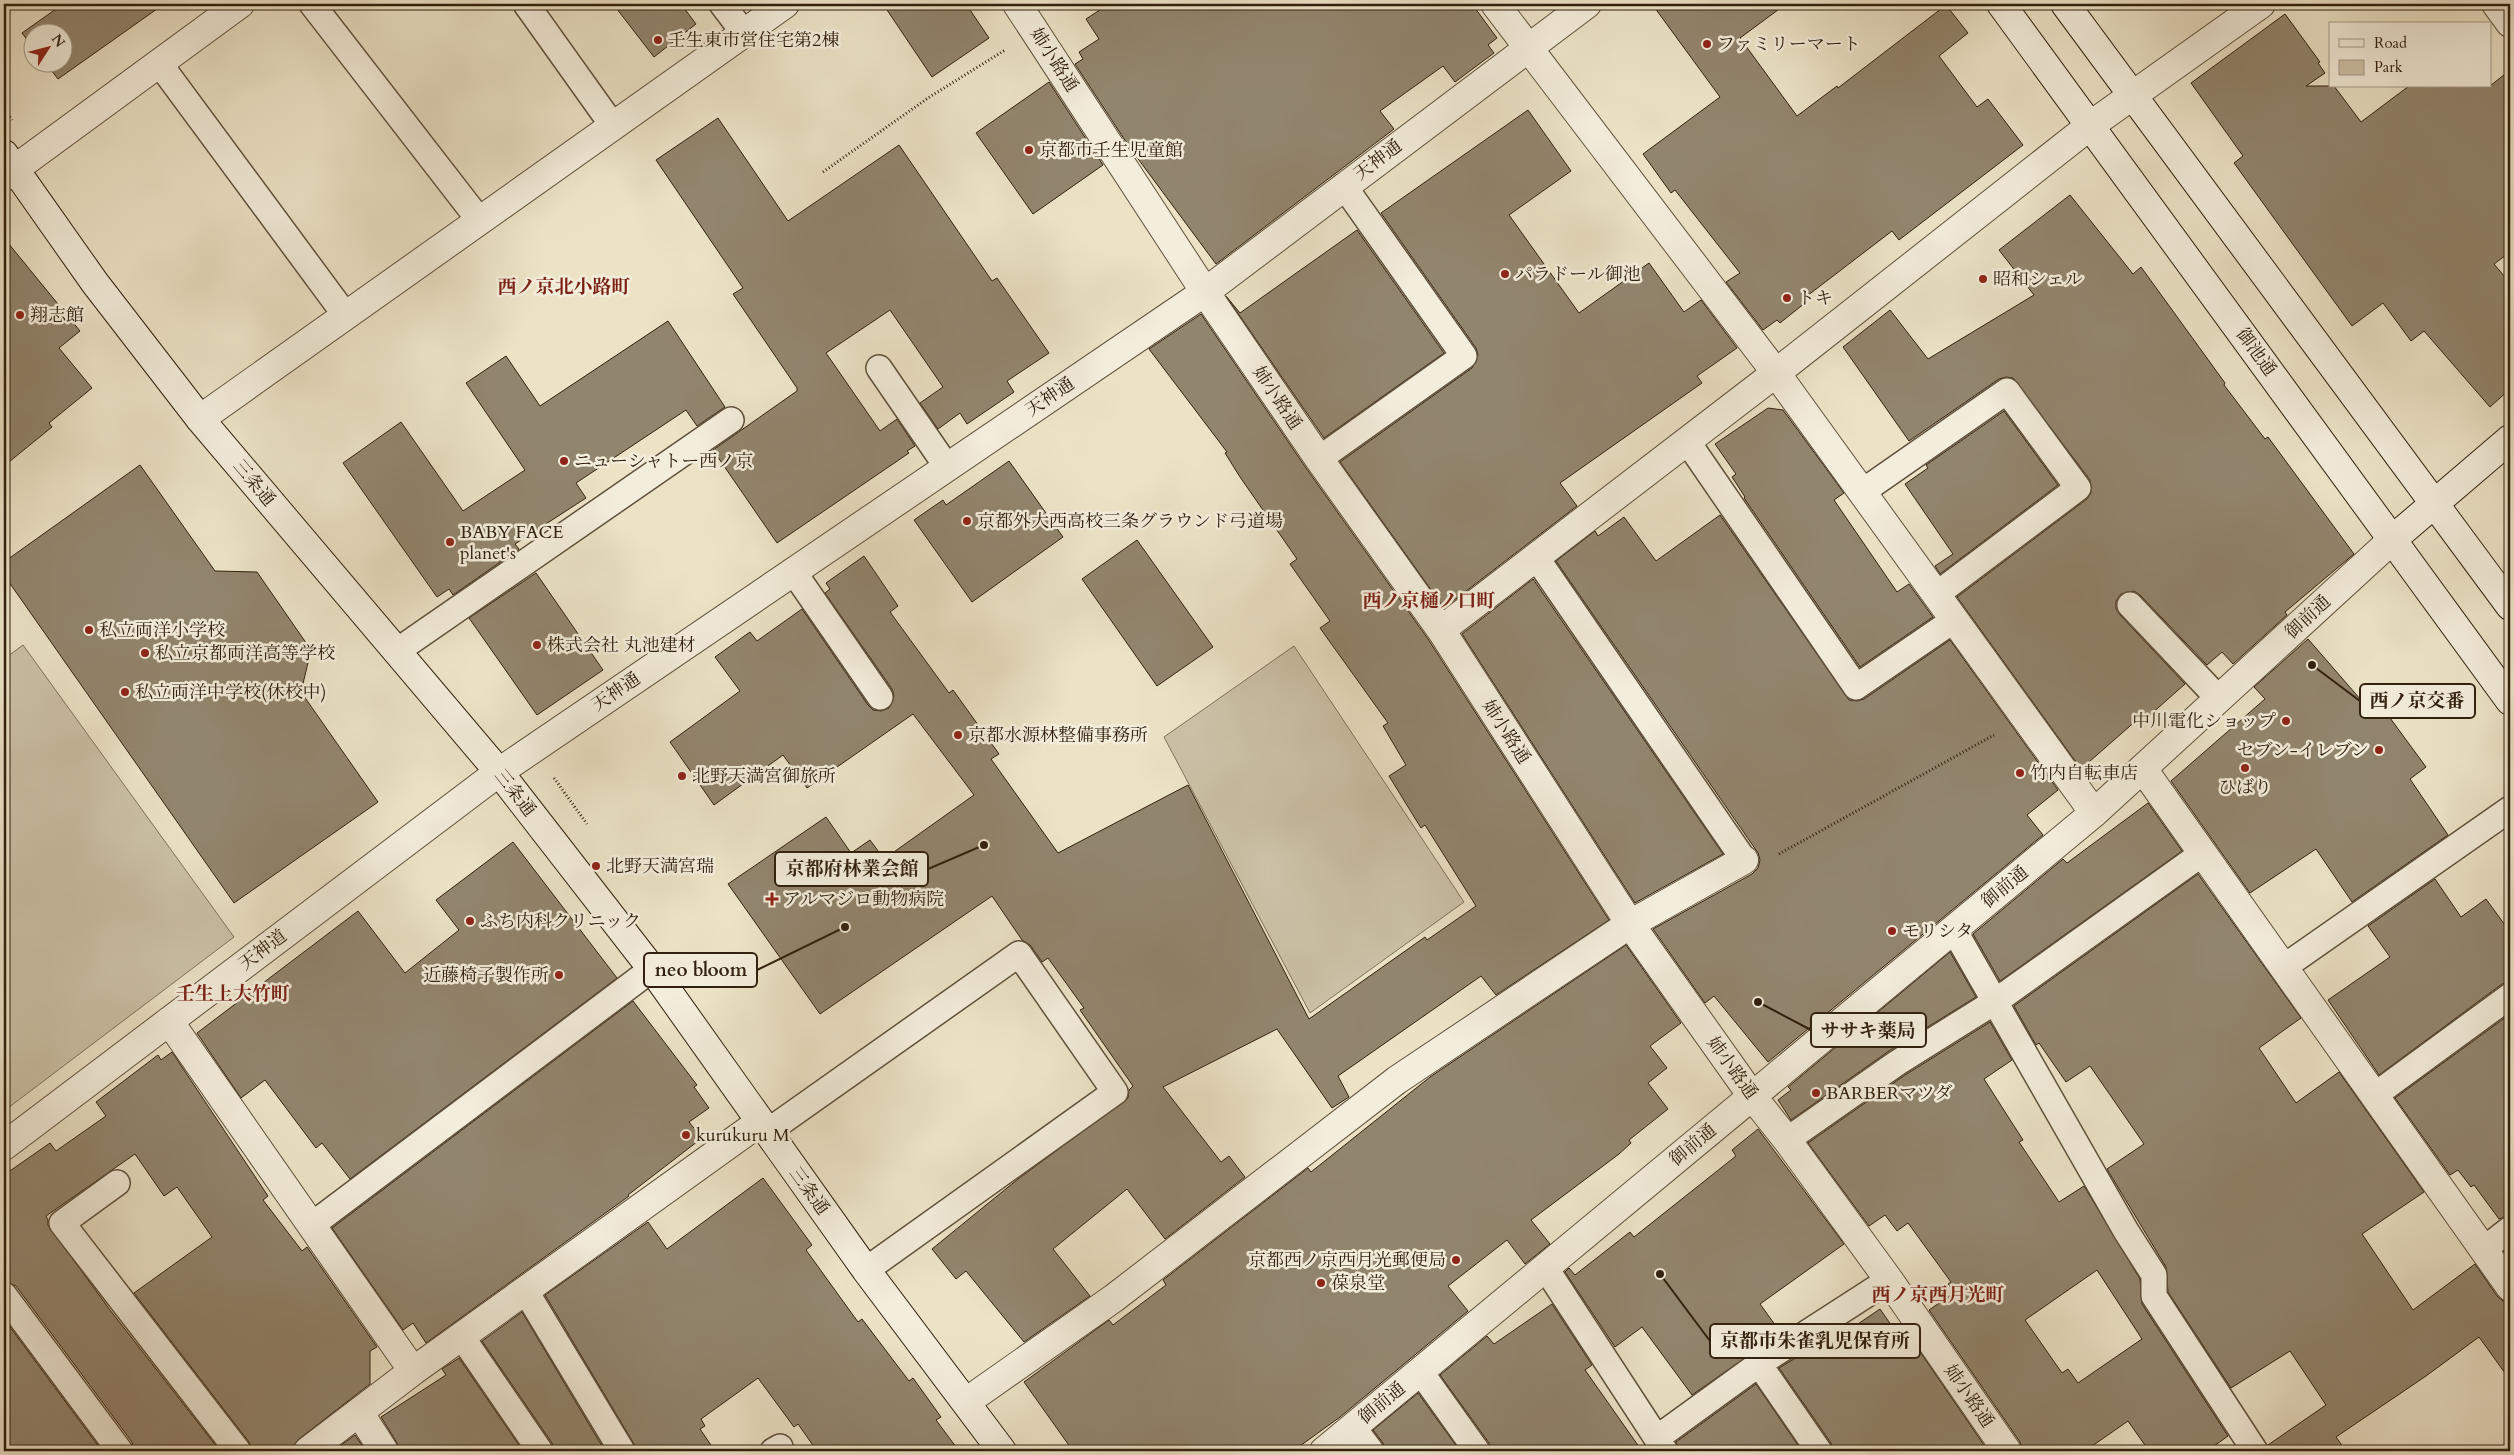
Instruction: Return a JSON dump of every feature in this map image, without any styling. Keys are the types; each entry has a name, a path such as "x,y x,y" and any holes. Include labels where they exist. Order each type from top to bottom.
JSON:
{"street":[{"path":"7,166 159,63 240,4"},
{"path":"200,419 785,4"},
{"name":"姉小路通","path":"1018,4 1205,292 1319,459 1440,630 1630,924 1752,1096 1788,1140 2007,1451"},
{"path":"1495,4 1776,373 2094,813"},
{"name":"天神通","path":"499,772 1205,292 1587,4"},
{"name":"御池通","path":"2001,4 2510,701"},
{"path":"2065,4 2510,606"},
{"path":"1440,630 1776,373 2091,125 2261,4"},
{"path":"2496,4 2510,23"},
{"name":"三条通","path":"7,166 200,419 499,772 652,969 866,1270 1002,1451"},
{"name":"御前通","path":"1324,1451 2094,813 2393,539 2436,504 2510,438"},
{"path":"2144,769 2510,1287"},
{"name":"天神道","path":"4,1146 499,772"},
{"path":"966,1402 1114,1298 1397,1080 1630,924 1744,860"},
{"path":"169,1021 413,1371"},
{"path":"308,1451 413,1371 525,1290 764,1127"},
{"path":"359,1412 384,1451"}],"lane":[{"path":"312,4 480,221"},
{"path":"526,4 613,126"},
{"path":"722,4 744,33"},
{"path":"159,63 346,316"},
{"path":"1319,459 1464,356 1344,186"},
{"path":"880,368 947,467"},
{"path":"1862,492 2007,391 2078,488 1937,594"},
{"path":"397,651 731,420"},
{"path":"1687,441 1856,687 1954,620"},
{"path":"1536,557 1744,860"},
{"path":"794,571 880,697"},
{"path":"2130,605 2219,699"},
{"path":"2284,967 2510,809"},
{"path":"1788,1140 1897,1063 1996,1001 2202,853"},
{"path":"1954,930 2126,1231 2154,1275 2154,1296 2255,1451"},
{"path":"764,1127 1019,954 1115,1092 866,1270"},
{"path":"312,1226 652,969"},
{"path":"2374,1095 2510,996"},
{"path":"117,1183 62,1223 238,1451"},
{"path":"2483,1250 2510,1229"},
{"path":"1545,1268 1661,1445 1759,1364 1888,1280"},
{"path":"525,1290 622,1451"},
{"path":"4,1295 120,1451"},
{"path":"462,1337 540,1451"},
{"path":"1759,1364 1819,1451"},
{"path":"1420,1371 1478,1451"},
{"path":"1353,1427 1371,1451"}],"path":[{"path":"822,172 928,98 1035,30"},
{"path":"1744,860 1769,860 2025,717"}],"green space":[{"path":"23,645 234,937 4,1111 4,659"},
{"path":"1294,646 1464,902 1310,1013 1164,737"}],"building":[{"path":"63,4 164,4 72,69 72,22 38,22"},
{"name":"壬生東市営住宅第2棟","path":"613,4 681,4 696,24 654,57"},
{"path":"883,4 966,4 989,38 932,77"},
{"path":"1109,4 1472,4 1497,38 1488,45 1494,53 1455,82 1443,66 1380,111 1394,129 1216,264 1130,148 1075,64 1083,59 1079,52 1099,39 1086,19"},
{"path":"1652,4 1786,4 1740,38 1797,116 1837,86 1838,88 1946,5 1968,33 1939,56 1977,107 1988,99 2023,145 1899,240 1892,231 1807,296 1810,299 1780,323 1777,320 1763,330 1726,282 1740,273 1675,190 1671,193 1643,154 1720,97"},
{"path":"2285,14 2320,62 2318,63 2325,73 2306,86 2329,86 2329,88 2336,88 2361,122 2406,88 2492,88 2492,84 2510,70 2510,252 2494,264 2510,283 2510,389 2490,407 2424,331 2411,341 2383,303 2352,326 2234,163 2243,156 2191,83"},
{"path":"53,72 68,72 58,79"},
{"path":"1049,82 1103,165 1033,214 976,133"},
{"path":"1528,110 1571,171 1509,215 1579,313 1649,263 1684,312 1701,300 1737,348 1697,376 1702,383 1560,483 1577,506 1444,608 1340,462 1472,368 1478,355 1476,348 1381,213"},
{"path":"718,118 788,221 899,145 992,281 997,278 1049,353 1007,381 1014,392 967,424 960,413 938,429 920,403 943,387 890,310 826,353 880,431 897,419 915,446 907,451 909,453 777,543 713,450 797,391 797,388 733,294 743,288 656,160"},
{"path":"2070,195 2133,274 2141,267 2225,383 2224,385 2265,439 2268,437 2354,554 2285,612 2287,615 2233,664 2222,652 2207,665 2140,595 2134,591 2121,594 2116,601 2116,609 2120,615 2185,684 2141,723 2138,719 2081,769 1957,597 2087,499 2091,493 2090,480 2013,378 1999,379 1909,441 1843,347 1890,310 1928,359 2034,295 1999,250"},
{"path":"1357,230 1444,353 1324,438 1226,296 1240,313"},
{"path":"4,238 80,331 59,348 92,388 49,423 52,427 4,466"},
{"path":"1201,314 1306,468 1428,639 1609,920 1496,995 1481,976 1338,1076 1349,1097 1332,1108 1277,1029 1163,1087 1221,1162 1229,1156 1245,1177 1165,1239 1127,1189 1053,1249 1090,1296 1024,1342 966,1271 956,1279 932,1249 1018,1179 1128,1098 1129,1090 1133,1086 1080,1010 1084,1008 1048,958 1042,962 1030,945 1022,940 992,896 820,1014 728,884 826,817 851,853 870,840 884,859 974,795 913,714 807,788 783,755 714,805 670,742 740,691 715,657 750,632 757,641 802,609 868,705 873,710 881,711 889,708 894,696 892,689 825,593 830,589 826,583 864,556 898,606 890,612 949,693 953,690 999,754 991,759 1058,853 1188,785 1309,1019 1425,937 1427,940 1476,906 1425,825 1421,828 1389,776 1406,765 1383,726 1388,723 1320,628 1330,621 1290,564 1297,559 1240,477 1225,453 1227,452 1149,349"},
{"name":"ニューシャトー西ノ京","path":"668,321 725,407 697,426 686,410 576,483 586,498 515,544 519,549 453,595 449,589 437,597 343,463 401,422 463,511 525,470 466,383 506,356 540,406"},
{"path":"1768,408 1783,410 1844,493 1834,500 1897,592 1909,584 1933,617 1860,667 1744,498 1732,477 1736,474 1715,444"},
{"path":"2004,411 2058,485 1940,574 1935,566 1953,554 1905,484 1928,468 1926,465"},
{"path":"1009,461 1063,537 972,602 914,520 943,500 946,505"},
{"path":"140,465 215,571 257,572 311,650 301,692 378,802 234,903 4,575 4,562"},
{"path":"1720,515 1849,700 1857,701 1864,699 1950,640 2058,790 2027,815 2043,835 1768,1062 1714,996 1705,1003 1653,929 1752,874 1758,868 1760,860 1758,853 1556,561 1595,531 1598,536 1624,517 1656,561"},
{"path":"1137,540 1213,647 1157,686 1082,579"},
{"name":"株式会社 丸池建材","path":"536,573 603,670 537,715 469,618"},
{"path":"1533,579 1723,854 1635,903 1462,634"},
{"path":"2308,639 2361,700 2371,692 2426,767 2410,779 2448,835 2352,902 2316,849 2250,893 2171,781 2265,699 2254,687"},
{"path":"2148,803 2182,851 2000,981 1973,934 2063,859 2067,863"},
{"path":"513,842 617,978 350,1179 322,1143 316,1148 265,1080 241,1098 197,1033 358,911 405,973 459,930 436,900"},
{"path":"2198,874 2301,1018 2259,1048 2296,1103 2339,1072 2424,1192 2362,1234 2413,1310 2475,1264 2497,1296 2503,1301 2510,1302 2510,1380 2479,1337 2426,1376 2336,1437 2346,1451 2269,1451 2268,1445 2326,1405 2290,1351 2231,1388 2168,1292 2166,1267 2107,1169 2144,1144 2090,1066 2066,1082 2039,1043 2036,1045 2014,1006"},
{"path":"2435,879 2461,917 2486,899 2510,932 2510,982 2502,984 2379,1075 2328,1000 2390,957 2368,926"},
{"path":"1626,945 1681,1023 1650,1046 1667,1068 1648,1083 1668,1109 1629,1140 1631,1143 1619,1154 1531,1220 1550,1244 1525,1264 1507,1240 1448,1286 1468,1311 1340,1417 1293,1451 1073,1451 1024,1382 1109,1320 1113,1325 1166,1285 1163,1280 1308,1168 1311,1172 1430,1077"},
{"path":"1950,952 1976,997 1889,1051 1791,1120 1778,1100 1791,1090 1788,1087"},
{"path":"633,1001 697,1085 694,1087 709,1108 689,1122 702,1138 629,1196 426,1343 413,1323 403,1330 332,1228"},
{"path":"2510,1014 2510,1215 2499,1219 2474,1185 2471,1187 2458,1170 2450,1175 2395,1098"},
{"path":"1990,1022 2012,1060 1984,1079 2023,1140 2019,1142 2059,1202 2084,1186 2140,1279 2142,1304 2228,1436 2207,1451 2149,1451 2128,1421 2085,1451 2022,1451 2020,1442 1929,1310 1954,1293 1948,1284 1951,1282 1908,1223 1897,1231 1885,1215 1869,1226 1808,1143 1905,1075","holes":["2097,1270 2142,1339 2078,1383 2068,1369 2062,1373 2025,1320"]},
{"path":"172,1052 268,1196 263,1200 302,1251 307,1247 377,1347 370,1351 370,1384 299,1439 294,1445 293,1451 252,1451 249,1442 134,1293 212,1237 177,1187 164,1196 135,1154 46,1216 48,1225 110,1310 220,1451 134,1451 132,1442 16,1286 4,1281 4,1175 50,1143 56,1151 106,1116 96,1102 158,1055 161,1060"},
{"path":"1758,1129 1844,1244 1760,1304 1781,1333 1692,1395 1642,1327 1615,1347 1565,1272 1569,1268 1575,1275 1630,1232 1634,1237 1736,1156 1732,1150"},
{"path":"763,1178 812,1245 806,1250 858,1322 862,1319 909,1381 913,1378 941,1417 936,1420 959,1451 817,1451 798,1424 794,1427 758,1378 701,1419 705,1426 700,1429 715,1451 636,1451 634,1444 545,1295 648,1222 667,1249"},
{"path":"1552,1304 1592,1365 1585,1370 1642,1451 1491,1451 1489,1443 1440,1375 1487,1336 1494,1344"},
{"path":"1880,1309 1896,1332 1903,1327 1988,1451 1833,1451 1831,1443 1779,1368 1812,1348 1815,1353"},
{"path":"522,1312 605,1451 554,1451 552,1443 482,1341"},
{"path":"4,1319 102,1451 4,1451"},
{"path":"459,1358 523,1451 399,1451 397,1443 381,1417 446,1375 442,1369"},
{"path":"1756,1384 1802,1451 1679,1451 1676,1442"},
{"path":"1418,1393 1460,1451 1385,1451 1383,1443 1373,1430"},
{"path":"355,1435 366,1451 333,1451"}],"place":[{"name":"壬生東市営住宅第2棟","path":"658,40"},
{"name":"ファミリーマート","path":"1707,44"},
{"name":"京都市壬生児童館","path":"1029,150"},
{"name":"パラドール御池","path":"1505,274"},
{"name":"昭和シェル","path":"1983,279"},
{"name":"トキ","path":"1787,298"},
{"name":"翔志館","path":"20,315"},
{"name":"ニューシャトー西ノ京","path":"564,461"},
{"name":"京都外大西高校三条グラウンド弓道場","path":"967,521"},
{"name":"BABY FACE planet's","path":"450,542"},
{"name":"私立両洋小学校","path":"89,630"},
{"name":"株式会社 丸池建材","path":"537,645"},
{"name":"私立京都両洋高等学校","path":"145,653"},
{"name":"西ノ京交番","path":"2312,665"},
{"name":"私立両洋中学校(休校中)","path":"125,692"},
{"name":"中川電化ショップ","path":"2286,721"},
{"name":"京都水源林整備事務所","path":"958,735"},
{"name":"セブン-イレブン","path":"2379,750"},
{"name":"ひばり","path":"2245,768"},
{"name":"竹内自転車店","path":"2020,773"},
{"name":"北野天満宮御旅所","path":"682,776"},
{"name":"京都府林業会館","path":"984,845"},
{"name":"北野天満宮瑞","path":"596,866"},
{"name":"アルマジロ動物病院","path":"772,899"},
{"name":"ふち内科クリニック","path":"470,921"},
{"name":"neo bloom","path":"845,927"},
{"name":"モリシタ","path":"1892,931"},
{"name":"近藤椅子製作所","path":"559,975"},
{"name":"ササキ薬局","path":"1758,1002"},
{"name":"BARBERマツダ","path":"1816,1093"},
{"name":"kurukuru M","path":"686,1135"},
{"name":"京都西ノ京西月光郵便局","path":"1456,1260"},
{"name":"京都市朱雀乳児保育所","path":"1660,1274"},
{"name":"葆泉堂","path":"1321,1283"}],"district":[{"name":"西ノ京北小路町","path":"564,287"},
{"name":"西ノ京樋ノ口町","path":"1429,601"},
{"name":"壬生上大竹町","path":"233,994"},
{"name":"西ノ京西月光町","path":"1938,1295"}]}
